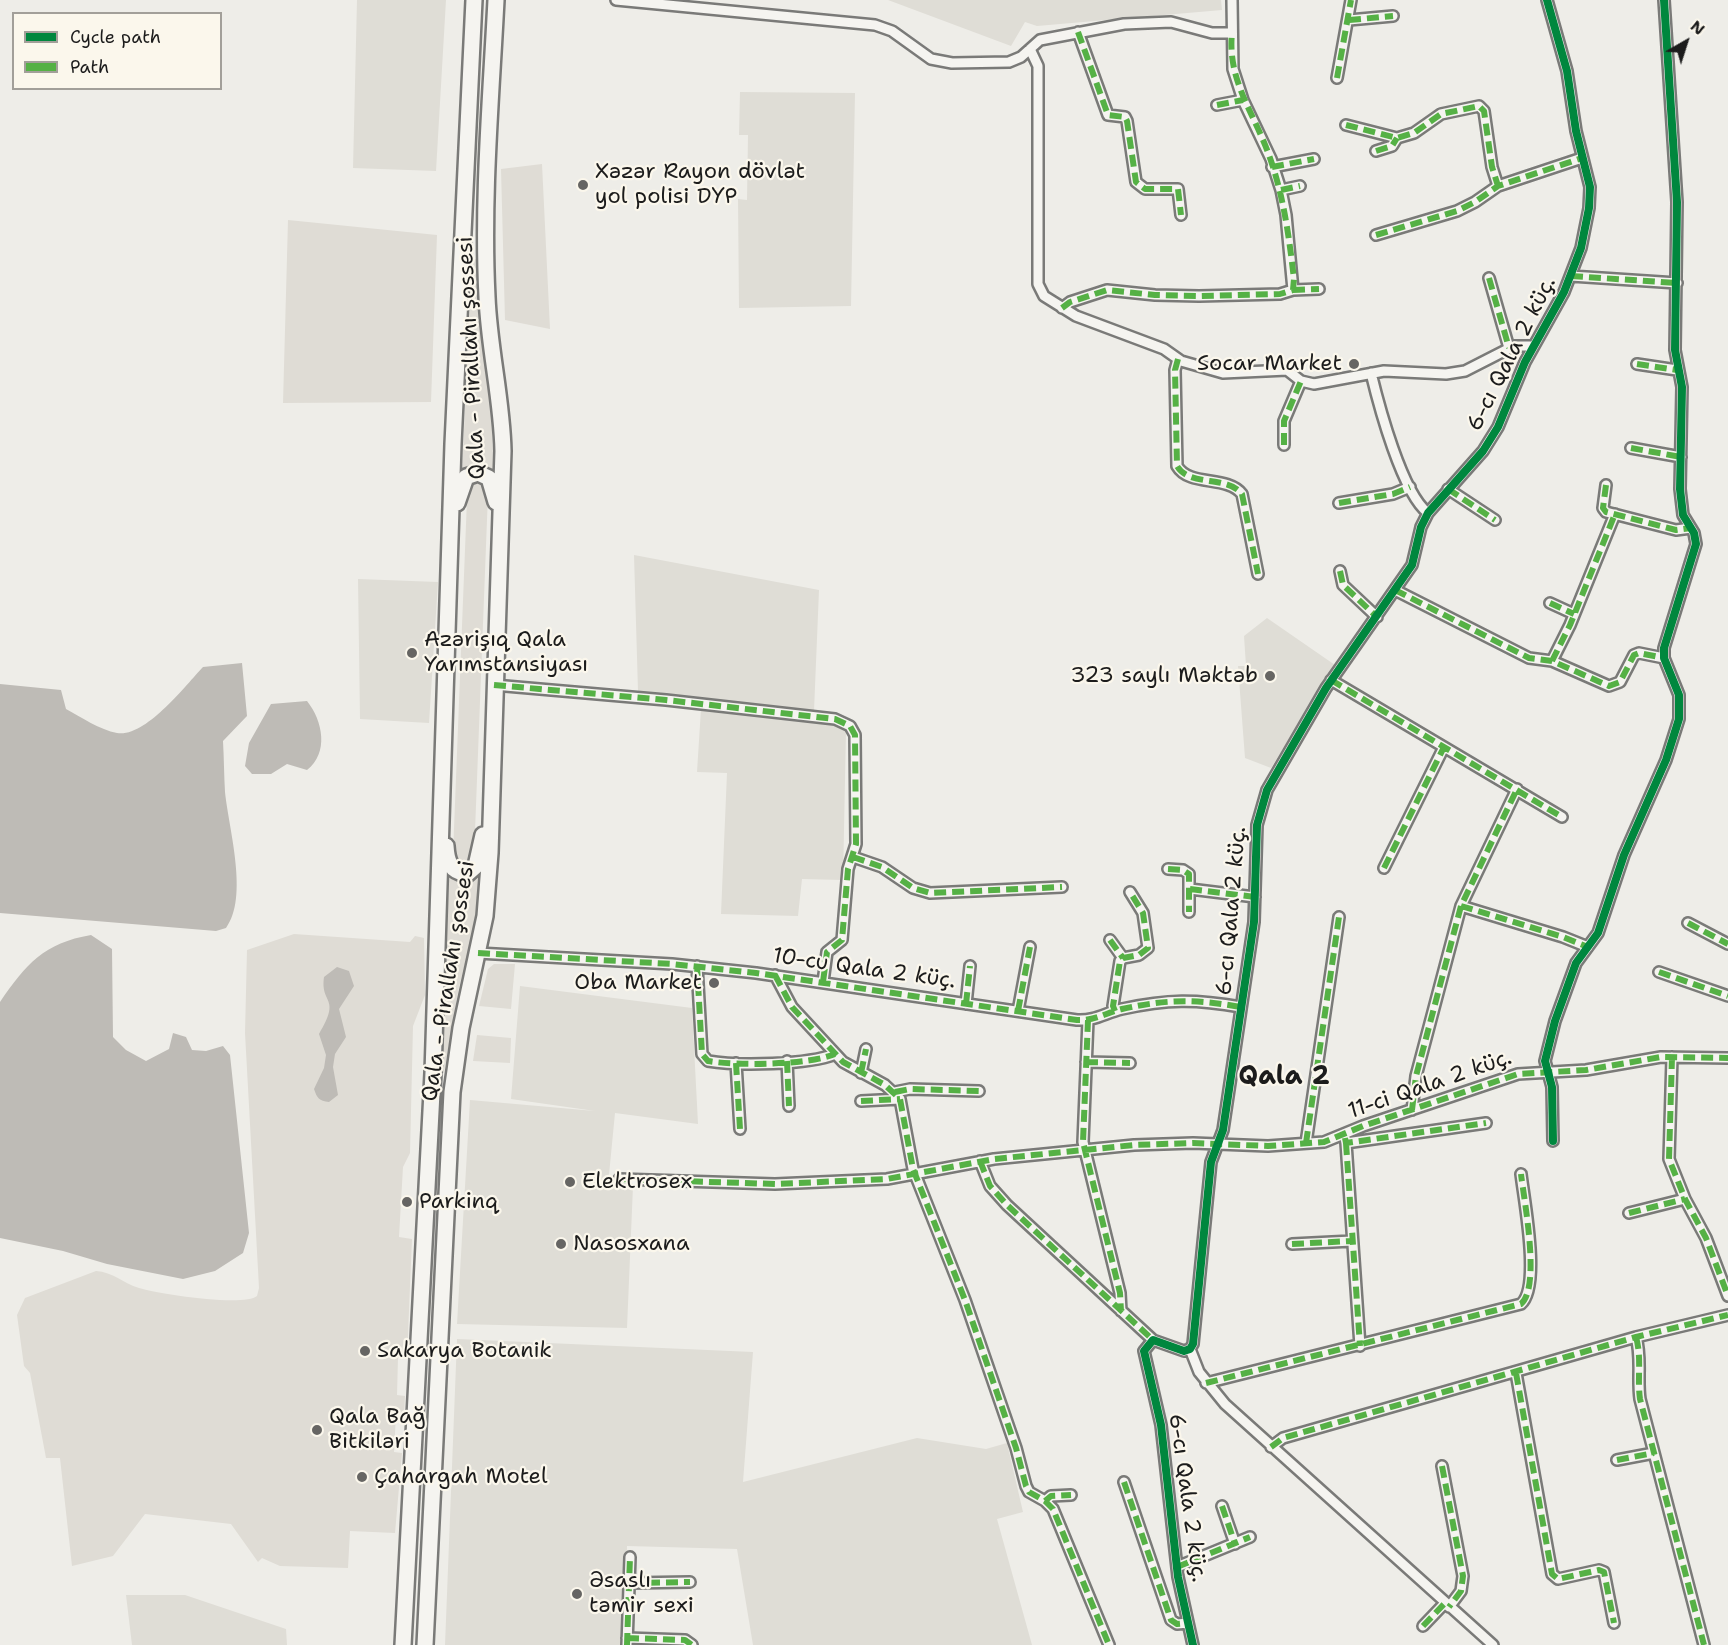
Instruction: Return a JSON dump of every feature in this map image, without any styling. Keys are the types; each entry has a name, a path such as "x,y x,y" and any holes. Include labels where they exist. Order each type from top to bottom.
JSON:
{"main road":[{"name":"Qala - Pirallahı şossesi","path":"403,1645 433,1072 450,545 474,0"},
{"name":"Qala - Pirallahı şossesi","path":"425,1645 452,1092 459,1038 488,895 493,781 503,428 489,327 486,271 496,0"},
{"path":"450,545 462,483 466,477 478,473 489,478 495,493 500,555"},
{"path":"442,774 447,855 449,865 460,873 467,873 476,866 493,781"}],"street":[{"path":"616,0 875,25 892,31 922,55 941,62 1009,62 1021,57 1040,40 1124,24 1162,21 1179,23 1212,33 1232,33"},
{"path":"1232,0 1232,62 1243,100 1281,190 1286,215 1293,290"},
{"path":"1337,78 1339,55 1349,20 1351,0"},
{"name":"6-cı Qala 2 küç.","path":"1190,1349 1194,1334 1211,1162 1223,1130 1241,1007 1255,897 1257,825 1267,790 1331,680 1377,617 1414,560 1419,533 1428,513 1483,451 1498,427 1532,346 1571,276 1583,238 1590,198 1566,71 1547,0"},
{"path":"1553,1141 1552,1087 1545,1056 1564,990 1576,963 1598,933 1624,855 1666,760 1681,705 1677,685 1664,658 1665,643 1696,544 1682,510 1682,387 1675,350 1677,202 1673,107 1664,0"},
{"path":"1349,20 1393,16"},
{"path":"1078,32 1108,115 1125,117 1127,122 1136,182 1145,189 1178,189 1181,192 1181,215"},
{"path":"1030,49 1038,66 1039,288 1044,296 1062,308 1099,327 1164,349 1178,359 1223,373 1287,370 1308,384 1326,384 1391,370 1428,374 1457,373 1476,366 1509,348 1520,345 1532,346"},
{"path":"1217,105 1243,100"},
{"path":"1346,125 1397,138 1414,133 1441,114 1479,106 1485,111 1492,167 1498,186"},
{"path":"1376,151 1392,146 1397,138"},
{"path":"1376,235 1467,207 1498,186 1582,158"},
{"path":"1272,167 1314,159"},
{"path":"1281,190 1300,186"},
{"path":"1571,276 1677,284"},
{"path":"1489,278 1509,348"},
{"path":"1062,308 1070,302 1107,290 1199,296 1280,294 1293,290 1319,290"},
{"path":"1178,359 1175,370 1177,466 1185,474 1234,487 1242,494 1258,574"},
{"path":"1637,364 1677,370"},
{"path":"1371,373 1381,413 1410,487 1418,504 1428,513"},
{"path":"1284,445 1284,422 1301,381"},
{"path":"1631,448 1681,457"},
{"path":"1606,485 1603,508 1606,512 1676,530 1690,528"},
{"path":"1339,503 1394,494 1410,487"},
{"path":"1448,489 1495,520"},
{"path":"1552,661 1615,514"},
{"path":"1340,571 1342,585 1377,617"},
{"path":"1395,590 1529,658 1552,661 1613,686 1620,682 1634,655 1639,653 1664,658"},
{"path":"1550,603 1574,614"},
{"path":"1331,680 1562,817"},
{"path":"494,685 666,700 845,722 855,735 856,836 853,857 848,869 842,940 827,952 823,982"},
{"path":"1384,868 1444,747"},
{"path":"1412,1110 1416,1076 1461,906 1517,789"},
{"path":"853,857 882,867 913,888 930,892 1062,887"},
{"path":"1168,869 1186,871 1190,889 1189,912"},
{"path":"1190,889 1255,897"},
{"path":"1123,958 1139,955 1148,948 1149,942 1143,913 1130,892"},
{"path":"1461,906 1563,937 1588,947"},
{"path":"1306,1143 1340,917"},
{"path":"1688,923 1728,944"},
{"path":"1110,940 1123,958 1114,998 1115,1011"},
{"path":"1018,1011 1030,947"},
{"name":"10-cu Qala 2 küç.","path":"478,953 697,966 1088,1020 1115,1011 1181,999 1241,1007"},
{"path":"697,966 704,1059 736,1063 817,1060 835,1054"},
{"path":"966,1004 970,966"},
{"path":"1659,972 1728,996"},
{"path":"775,975 792,1006 835,1054 897,1096 916,1175 966,1300 1016,1448 1026,1486 1033,1496 1045,1501 1053,1509 1110,1645"},
{"path":"1088,1020 1083,1131 1085,1150 1120,1293 1121,1311"},
{"path":"861,1073 866,1049"},
{"path":"1672,1057 1669,1159 1685,1199 1726,1282 1728,1296"},
{"name":"11-ci Qala 2 küç.","path":"619,1179 775,1184 916,1175 980,1161 1158,1144 1268,1146 1330,1141 1345,1139 1363,1126 1509,1076 1586,1070 1672,1057 1728,1058"},
{"path":"787,1061 789,1106"},
{"path":"1086,1062 1130,1063"},
{"path":"736,1063 740,1129"},
{"path":"861,1101 897,1096 910,1089 979,1091"},
{"path":"1360,1346 1345,1139 1485,1123"},
{"path":"980,1161 990,1186 998,1195 1153,1340 1184,1351 1190,1349 1206,1383 1271,1447 1493,1645"},
{"path":"1206,1383 1360,1346 1524,1301 1530,1287 1530,1260 1521,1174"},
{"path":"1629,1213 1685,1199"},
{"path":"1292,1244 1352,1241"},
{"path":"1271,1447 1283,1438 1636,1337 1728,1315"},
{"path":"1636,1337 1640,1350 1639,1389 1704,1645"},
{"name":"6-cı Qala 2 küç.","path":"1153,1340 1146,1347 1144,1354 1161,1425 1177,1567 1193,1645"},
{"path":"1516,1373 1552,1574 1558,1579 1599,1570 1604,1572 1614,1623"},
{"path":"1617,1460 1654,1453"},
{"path":"1423,1626 1461,1591 1463,1576 1442,1466"},
{"path":"1124,1482 1171,1620 1177,1624 1188,1623"},
{"path":"1045,1501 1051,1496 1071,1495"},
{"path":"1222,1506 1235,1544"},
{"path":"1177,1567 1250,1537"},
{"path":"630,1557 627,1642 684,1640 692,1645"},
{"path":"630,1583 690,1582"}],"shaded area":[{"path":"357,0 446,0 436,171 353,168"},
{"path":"888,0 1221,0 1222,10 1037,26 1025,22 1011,46"},
{"path":"740,92 855,93 851,306 739,308 738,199 747,200 748,135 739,135"},
{"path":"542,164 550,329 505,320 501,169"},
{"path":"288,220 437,235 431,402 283,403"},
{"path":"472,259 477,259 491,408 494,473 479,465 462,472"},
{"path":"471,484 484,484 488,494 474,857 468,866 458,865 453,854 467,499"},
{"path":"634,555 819,590 814,711 638,691"},
{"path":"358,579 438,582 429,723 360,719"},
{"path":"1267,618 1335,665 1271,768 1245,758 1238,666 1246,666 1244,636"},
{"path":"242,663 247,716 223,741 225,792 237,881 233,915 226,928 216,931 0,913 0,684 61,690 66,709 91,723 117,733 128,732 152,719 203,667"},
{"path":"307,701 320,727 321,746 314,763 307,770 287,764 271,774 252,774 245,766 249,743 271,704"},
{"path":"701,709 841,725 846,730 843,880 802,879 798,916 721,914 727,773 697,772"},
{"path":"449,877 464,882 479,877 474,928 459,987 444,1073 440,1073"},
{"path":"294,934 410,942 415,936 424,938 425,995 413,1026 410,1153 403,1167 399,1237 412,1239 407,1358 398,1358 397,1395 405,1396 404,1415 396,1415 394,1452 402,1453 395,1533 350,1531 348,1568 280,1566 262,1558 258,1562 231,1524 145,1514 113,1556 72,1566 60,1458 46,1458 30,1373 24,1366 17,1315 25,1298 96,1271 108,1273 139,1288 181,1296 236,1300 257,1296 259,1288 245,1033 247,950"},
{"path":"91,935 112,949 113,1037 126,1050 146,1061 169,1049 173,1033 186,1037 192,1050 206,1051 223,1046 230,1055 249,1233 243,1253 215,1271 183,1279 107,1264 63,1251 0,1238 0,1002 28,966 38,957 61,944"},
{"path":"494,964 515,964 511,1009 479,1006 488,969"},
{"path":"337,967 349,971 354,986 339,1009 346,1037 335,1054 333,1067 338,1095 329,1102 319,1098 314,1089 324,1068 326,1055 319,1034 326,1022 330,1007 325,992 324,977"},
{"path":"520,986 692,1008 698,1124 615,1113 608,1185 633,1186 627,1328 457,1324 470,1100 595,1111 511,1099"},
{"path":"477,1035 511,1038 510,1063 473,1061"},
{"path":"457,1339 753,1352 743,1482 917,1438 986,1449 1007,1443 1023,1512 997,1519 1032,1645 753,1645 737,1549 627,1546 625,1645 445,1645"},
{"path":"126,1595 185,1595 286,1629 287,1645 132,1645"}],"marked path":[{"path":"1337,78 1351,0"},
{"path":"1349,20 1393,16"},
{"path":"1078,32 1108,115 1125,117 1127,121 1136,182 1145,189 1178,189 1181,215"},
{"path":"1062,308 1070,302 1107,290 1155,295 1199,296 1280,294 1293,290 1290,248 1279,188 1264,142 1238,82 1234,67 1232,33"},
{"path":"1217,105 1243,100"},
{"path":"1346,125 1397,138 1414,133 1441,114 1479,106 1484,111 1492,167 1498,186"},
{"path":"1376,151 1392,146 1397,138"},
{"path":"1376,235 1457,211 1498,186 1582,158"},
{"path":"1272,167 1314,159"},
{"path":"1281,190 1300,186"},
{"path":"1571,276 1677,283"},
{"path":"1489,278 1509,348"},
{"path":"1293,290 1319,289"},
{"path":"1178,359 1175,370 1177,466 1190,477 1227,485 1242,494 1258,574"},
{"path":"1637,364 1677,370"},
{"path":"1284,445 1284,421 1301,381"},
{"path":"1631,448 1681,457"},
{"path":"1606,485 1603,508 1606,512 1676,530 1691,528"},
{"path":"1339,503 1393,494 1410,487"},
{"path":"1448,489 1495,520"},
{"path":"1552,661 1570,625 1615,514"},
{"path":"1340,571 1343,585 1377,617"},
{"path":"1395,590 1529,658 1552,661 1609,686 1620,682 1634,655 1639,653 1664,658"},
{"path":"1550,603 1574,614"},
{"path":"1331,680 1562,817"},
{"path":"494,685 666,700 835,719 850,726 855,735 856,844 848,869 842,940 827,952 823,982"},
{"path":"1384,868 1444,747"},
{"path":"1412,1110 1416,1076 1461,906 1517,789"},
{"path":"853,857 882,867 913,888 930,893 1062,887"},
{"path":"1168,869 1183,870 1189,874 1189,912"},
{"path":"1190,889 1255,897"},
{"path":"1115,1011 1113,1006 1120,961 1123,958 1139,955 1148,948 1143,913 1130,892"},
{"path":"1461,906 1563,937 1588,947"},
{"path":"1306,1143 1339,917"},
{"path":"1688,923 1728,944"},
{"path":"1110,940 1123,958"},
{"path":"1018,1011 1030,947"},
{"path":"478,953 672,964 756,973 1077,1020 1095,1018 1138,1006 1168,1002 1195,1001 1241,1007"},
{"path":"697,966 702,1054 708,1061 773,1064 823,1058 835,1054"},
{"path":"966,1004 970,966"},
{"path":"1659,972 1728,996"},
{"path":"775,975 792,1007 843,1062 885,1085 900,1099 913,1169 965,1300 1016,1448 1026,1486 1029,1492 1045,1501 1053,1509 1109,1645"},
{"path":"1088,1020 1083,1142 1120,1293 1121,1311"},
{"path":"861,1073 866,1049"},
{"path":"619,1179 775,1184 887,1179 994,1159 1134,1145 1193,1143 1268,1146 1324,1142 1363,1126 1518,1074 1586,1070 1661,1057 1728,1058"},
{"path":"1672,1057 1669,1159 1685,1199 1706,1238 1728,1296"},
{"path":"787,1061 789,1106"},
{"path":"1086,1062 1130,1063"},
{"path":"736,1063 740,1129"},
{"path":"895,1092 910,1089 979,1091"},
{"path":"861,1101 900,1099"},
{"path":"1345,1138 1346,1143 1486,1123"},
{"path":"1346,1143 1360,1346"},
{"path":"980,1161 990,1186 1007,1205 1153,1340"},
{"path":"1206,1383 1521,1304 1527,1295 1531,1262 1521,1174"},
{"path":"1629,1213 1685,1199"},
{"path":"1292,1244 1352,1241"},
{"path":"1271,1447 1283,1438 1636,1337 1728,1315"},
{"path":"1636,1337 1639,1353 1640,1399 1704,1645"},
{"path":"1516,1373 1552,1574 1558,1579 1599,1570 1604,1572 1614,1623"},
{"path":"1617,1460 1654,1453"},
{"path":"1442,1466 1463,1576 1461,1591 1449,1607"},
{"path":"1124,1482 1171,1620 1177,1624 1188,1623"},
{"path":"1045,1501 1051,1496 1071,1495"},
{"path":"1222,1506 1235,1544"},
{"path":"1177,1567 1250,1537"},
{"path":"627,1645 630,1557"},
{"path":"630,1583 690,1582"},
{"path":"1423,1626 1445,1603"},
{"path":"627,1638 685,1640 692,1645"}],"cycle path":[{"path":"1193,1645 1178,1577 1161,1425 1144,1351 1153,1340 1184,1351 1190,1349 1193,1344 1211,1162 1223,1130 1254,922 1257,825 1267,790 1326,688 1412,565 1421,527 1428,513 1483,451 1498,427 1525,362 1564,292 1581,248 1589,208 1590,187 1576,131 1567,71 1547,0"},
{"path":"1553,1141 1552,1087 1545,1061 1555,1021 1576,963 1598,933 1624,855 1666,760 1679,719 1679,695 1664,658 1664,648 1696,544 1694,533 1683,515 1680,489 1682,387 1675,350 1677,202 1664,0"}],"place":[{"name":"Xəzər Rayon dövlət yol polisi DYP","path":"583,185"},
{"name":"Socar Market","path":"1354,364"},
{"name":"Azərişıq Qala Yarımstansiyası","path":"412,653"},
{"name":"323 saylı Məktəb","path":"1270,676"},
{"name":"Oba Market","path":"714,983"},
{"name":"Elektrosex","path":"570,1182"},
{"name":"Parkinq","path":"407,1202"},
{"name":"Nasosxana","path":"561,1244"},
{"name":"Sakarya Botanik","path":"365,1351"},
{"name":"Qala Bağ Bitkiləri","path":"317,1430"},
{"name":"Çahargah Motel","path":"362,1477"},
{"name":"Əsaslı təmir sexi","path":"577,1594"}],"district":[{"name":"Qala 2","path":"1284,1077"}]}
